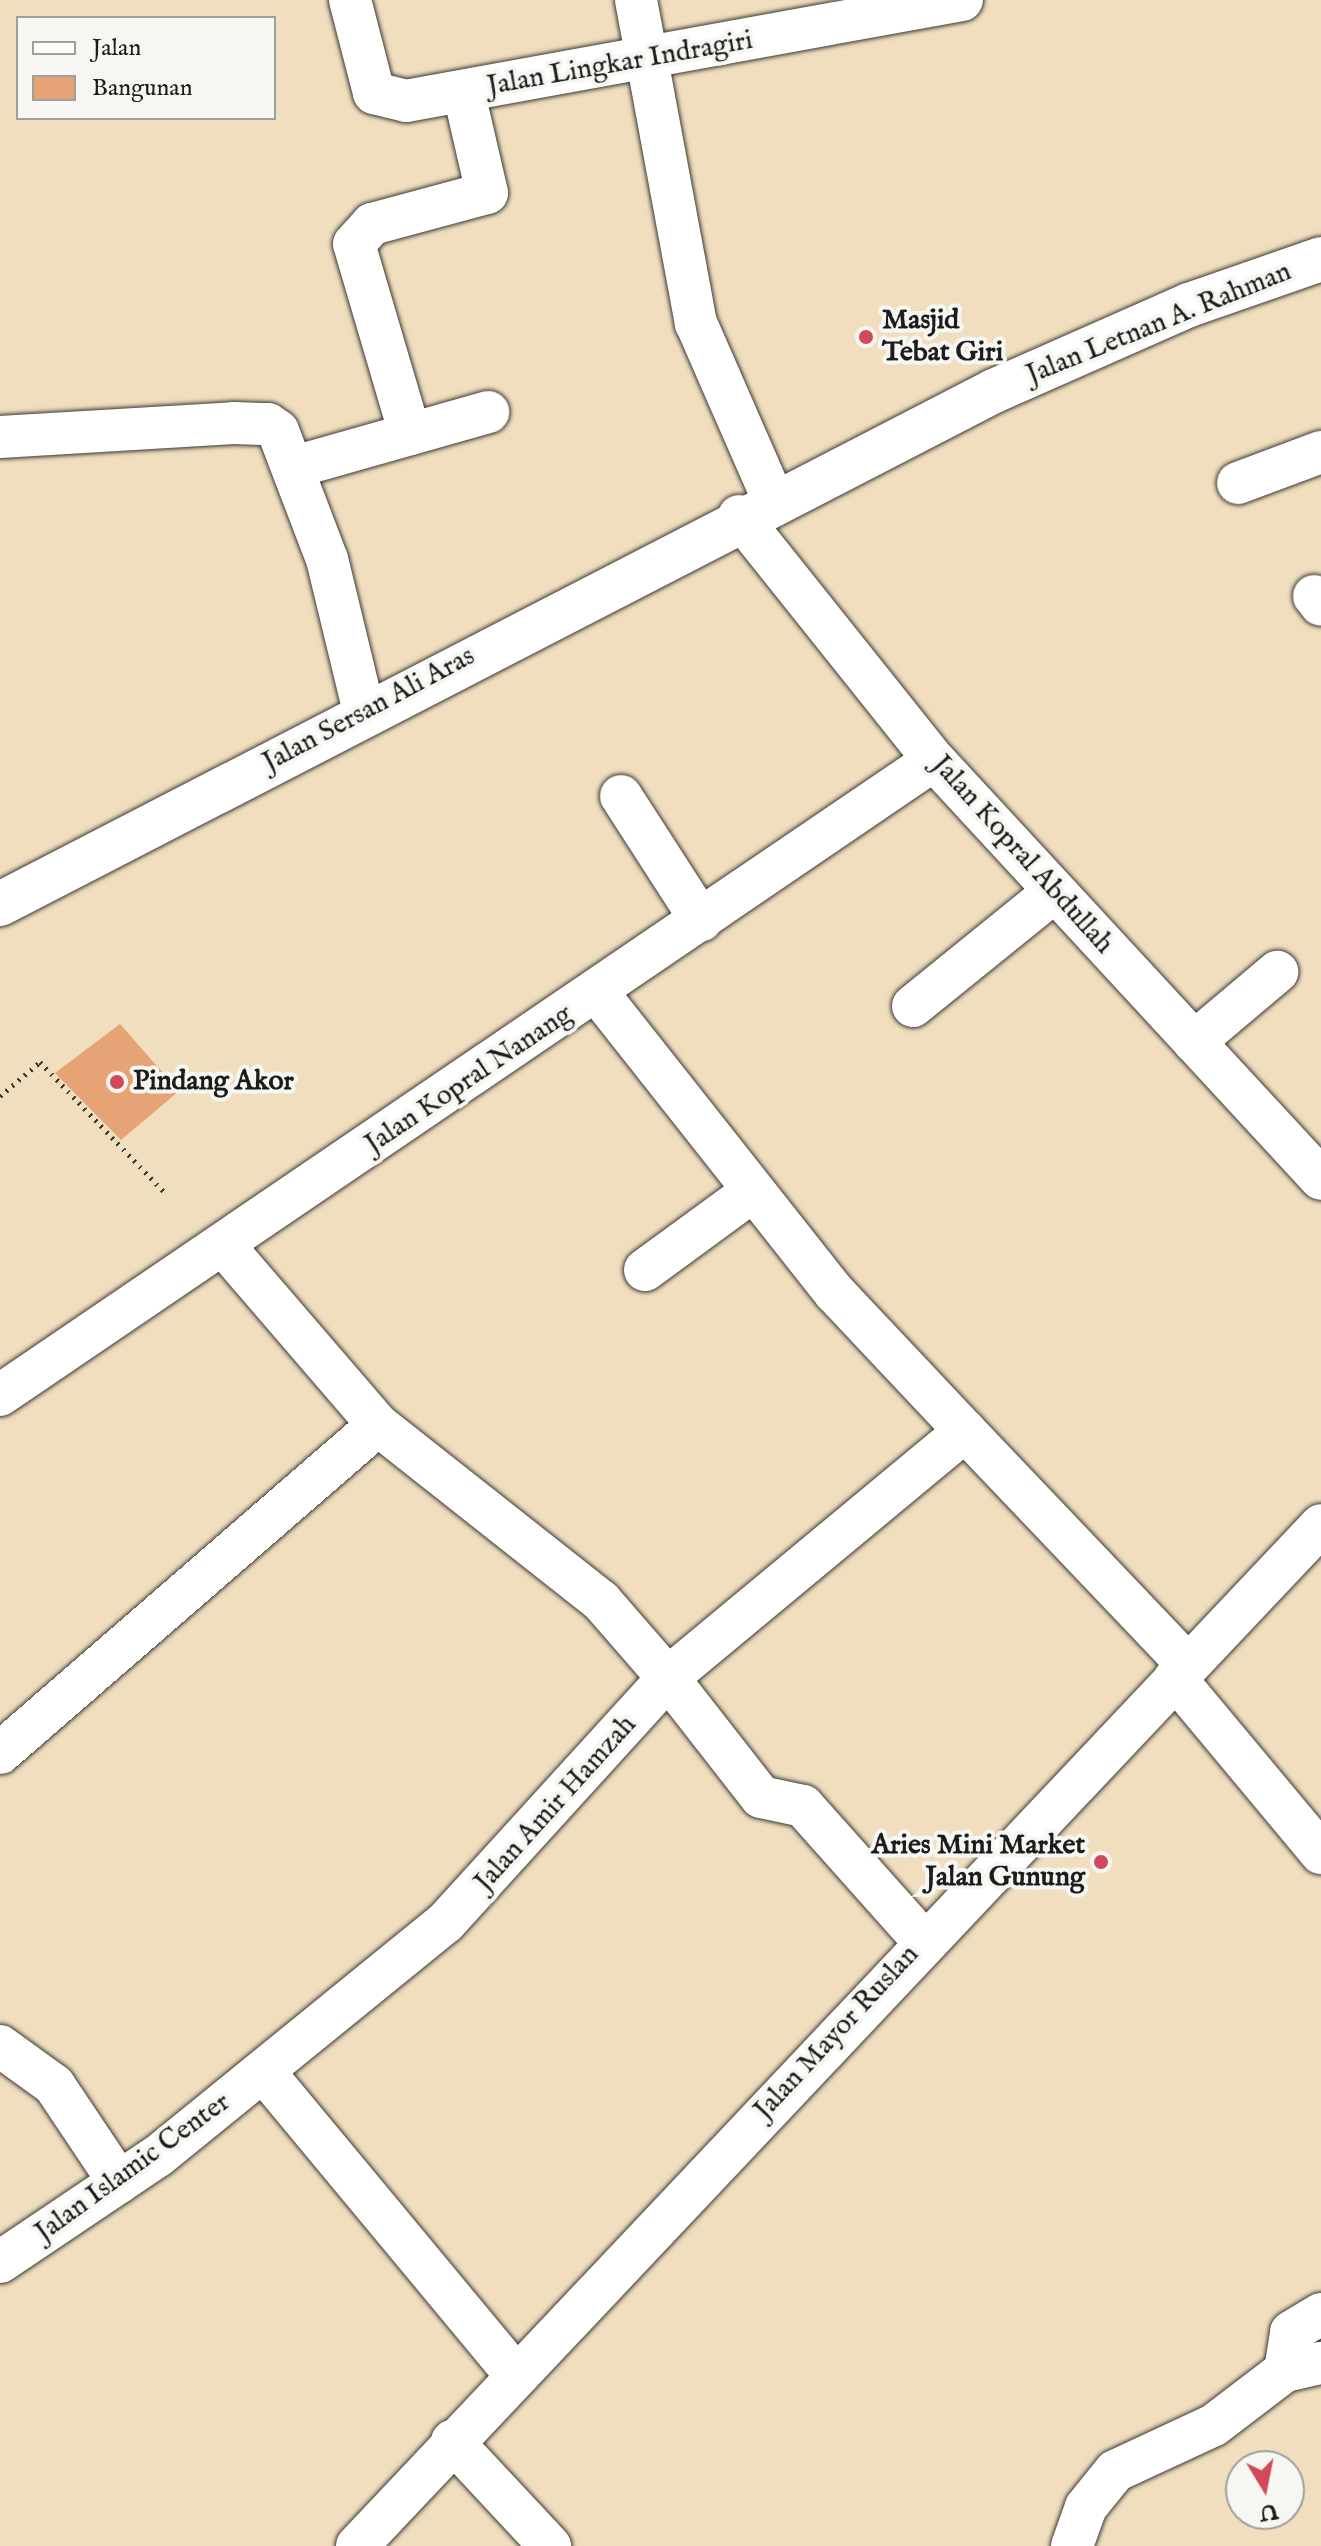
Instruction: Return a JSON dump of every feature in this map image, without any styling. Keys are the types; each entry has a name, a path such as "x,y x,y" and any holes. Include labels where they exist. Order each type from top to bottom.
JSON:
{"street":[{"name":"Jalan Lingkar Indragiri","path":"350,0 374,93 406,101 464,93 962,0"},
{"name":"Jalan Kopral Abdullah","path":"636,0 696,323 756,508 934,760 1321,1179"},
{"path":"410,434 354,244 372,224 487,193 464,93"},
{"name":"Jalan Letnan A. Rahman","path":"756,508 1147,323 1321,259"},
{"path":"294,467 488,412"},
{"path":"0,437 268,424 294,467 327,559 364,712"},
{"path":"1238,483 1321,452"},
{"name":"Jalan Sersan Ali Aras","path":"0,904 756,508"},
{"name":"Jalan Kopral Nanang","path":"0,1395 225,1247 934,760"},
{"path":"621,796 701,920"},
{"path":"913,1006 1054,892"},
{"path":"1194,1042 1277,972"},
{"path":"597,992 835,1293 965,1431 1182,1671 1321,1853"},
{"path":"645,1270 753,1191"},
{"path":"225,1247 378,1425 601,1601 668,1678 761,1797 803,1806 924,1942"},
{"path":"0,1753 378,1425"},
{"name":"Jalan Amir Hamzah","path":"264,2072 445,1923 668,1678 965,1431"},
{"name":"Jalan Mayor Ruslan","path":"357,2546 515,2374 1321,1525"},
{"path":"0,2046 54,2085 119,2182"},
{"path":"264,2072 515,2374"},
{"name":"Jalan Islamic Center","path":"0,2262 119,2182 264,2072"},
{"path":"1072,2546 1086,2507 1115,2471 1214,2425 1303,2367 1291,2332 1321,2314"},
{"path":"452,2441 550,2546"}],"path":[{"path":"0,1096 40,1062 165,1193"}],"building":[{"name":"Pindang Akor","path":"120,1024 179,1091 121,1140 55,1073"}],"place":[{"name":"Masjid Tebat Giri","path":"866,337"},
{"name":"Pindang Akor","path":"117,1082"},
{"name":"Aries Mini Market Jalan Gunung","path":"1101,1862"}]}
